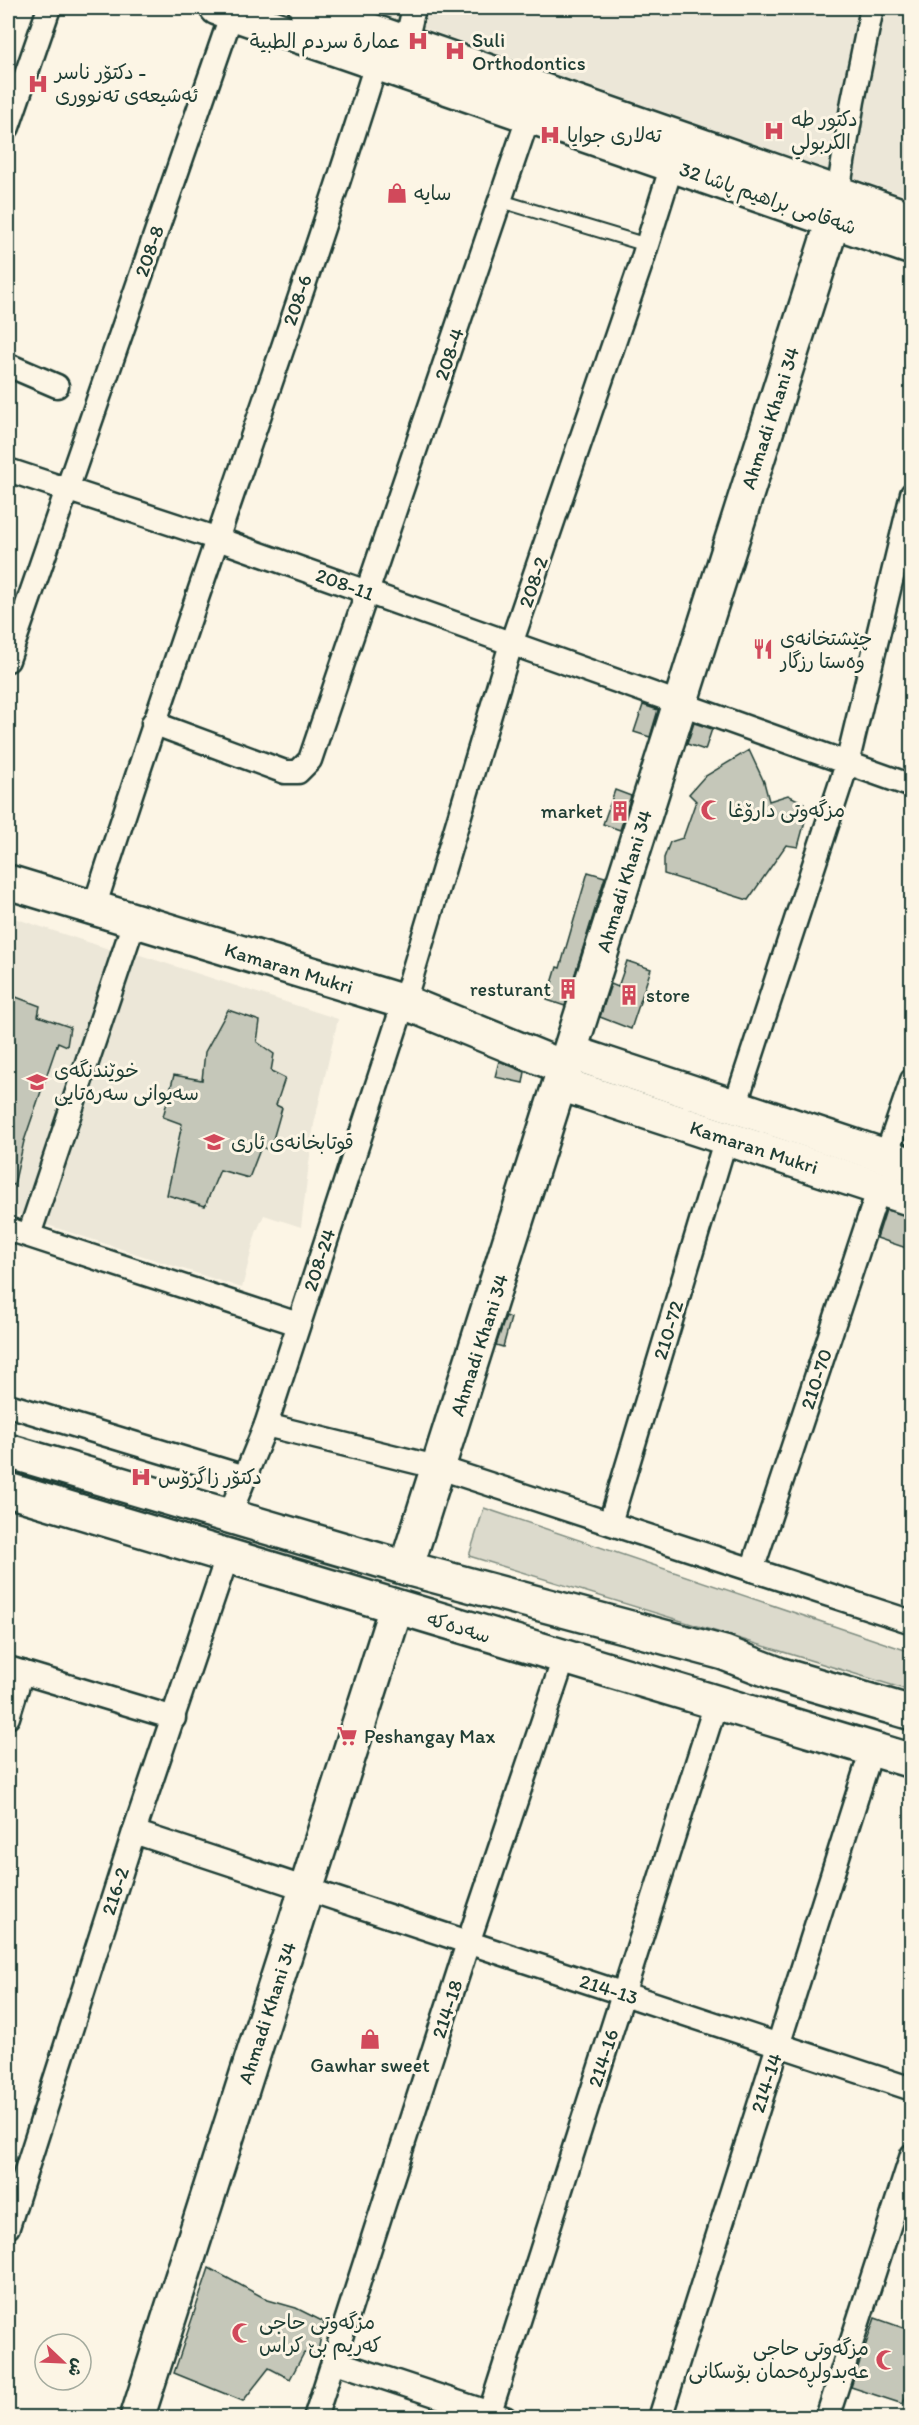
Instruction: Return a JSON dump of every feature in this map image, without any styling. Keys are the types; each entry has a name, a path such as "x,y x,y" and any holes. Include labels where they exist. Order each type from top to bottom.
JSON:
{"street":[{"path":"8,126 49,8"},
{"name":"شەقامی براهیم پاشا 32","path":"306,8 406,42 835,207 912,248"},
{"path":"406,42 414,8"},
{"path":"835,207 856,84 872,8"},
{"name":"شەقامی براهیم پاشا 32","path":"224,10 377,61 672,165 835,207 912,219"},
{"name":"208-8","path":"8,660 67,490 224,10"},
{"name":"208-6","path":"94,908 153,723 343,168 377,61"},
{"name":"208-4","path":"153,723 275,768 298,772 310,760 369,593 529,116"},
{"name":"208-2","path":"404,1002 511,644 672,165"},
{"name":"Ahmadi Khani 34","path":"406,1568 440,1468 835,207"},
{"path":"8,364 57,386"},
{"name":"208-11","path":"8,470 215,538 912,786"},
{"path":"735,1106 847,764 912,494"},
{"name":"Kamaran Mukri","path":"8,882 404,1002 566,1068 726,1138 912,1199"},
{"path":"134,922 18,1232 298,1324"},
{"name":"208-24","path":"229,1516 266,1425 404,1002"},
{"name":"Kamaran Mukri","path":"566,1068 735,1106 899,1160"},
{"path":"899,1160 912,1080"},
{"name":"210-72","path":"610,1523 726,1138"},
{"name":"210-70","path":"752,1570 879,1188"},
{"path":"8,1404 245,1477"},
{"path":"266,1425 440,1468 912,1622"},
{"path":"8,1451 406,1568 724,1653 778,1674 912,1713"},
{"name":"سەدەکە","path":"8,1491 912,1761"},
{"name":"216-2","path":"8,2227 134,1833 227,1557"},
{"name":"Ahmadi Khani 34","path":"137,2418 396,1608"},
{"name":"214-18","path":"315,2418 468,1943 564,1658"},
{"path":"8,1717 15,1670 174,1718"},
{"path":"764,1717 786,1713 794,1703 793,1691 778,1674"},
{"path":"862,1747 836,1727 837,1711 844,1706 867,1701"},
{"name":"214-16","path":"494,2416 623,1994 716,1703"},
{"name":"214-14","path":"660,2418 778,2045 862,1747"},
{"name":"214-13","path":"134,1833 912,2089"},
{"path":"827,2418 912,2155"},
{"path":"333,2361 494,2416"}],"lane":[{"path":"501,201 647,245"}],"shaded area":[{"path":"367,8 911,8 911,197 844,175"},
{"name":"خوێندنگەی سەیوانی سەرەتایی","path":"8,916 112,950 22,1214 10,1218 8,1217"},
{"path":"137,954 338,1019 314,1124 301,1227 264,1215 256,1233 242,1288 41,1223"},
{"path":"484,1508 911,1652 911,1691 469,1556"}],"building":[{"path":"643,705 658,710 650,737 634,732"},
{"path":"694,723 712,729 705,750 687,744"},
{"path":"749,750 764,782 769,801 788,795 804,803 798,816 805,821 798,847 786,845 748,900 664,874 664,858 670,842 683,838 696,801 689,794 704,777"},
{"name":"market","path":"615,790 631,796 620,830 603,824"},
{"path":"588,872 605,877 565,1006 547,1000 557,967 560,968"},
{"name":"store","path":"627,961 651,969 631,1029 600,1017 611,984 618,987"},
{"path":"8,994 40,1006 38,1016 70,1027 67,1046 58,1042 24,1141 14,1185 8,1184"},
{"path":"228,1010 260,1021 257,1042 274,1054 271,1071 285,1078 276,1105 282,1108 270,1150 261,1147 249,1178 220,1170 205,1206 167,1195 182,1124 163,1117 174,1075 202,1080 205,1052"},
{"path":"499,1061 525,1072 523,1083 495,1077"},
{"path":"886,1210 912,1217 912,1250 877,1238"},
{"path":"506,1316 511,1318 503,1347 496,1345"},
{"path":"209,2268 268,2300 296,2308 324,2322 317,2356 304,2353 290,2379 269,2368 243,2401 174,2373"},
{"path":"875,2318 912,2331 912,2378 903,2404 851,2387"}],"place":[{"name":"عمارة سردم الطبية","path":"418,41"},
{"name":"Suli Orthodontics","path":"455,51"},
{"name":"دکتۆر ناسر - ئەشیعەی تەنووری","path":"38,84"},
{"name":"دكتور طه الكربولي","path":"774,131"},
{"name":"تەلاری جوایا","path":"550,135"},
{"name":"سایە","path":"397,193"},
{"name":"چێشتخانەی وەستا رزگار","path":"763,649"},
{"name":"مزگەوتی دارۆغا","path":"711,810"},
{"name":"market","path":"620,811"},
{"name":"resturant","path":"568,989"},
{"name":"store","path":"629,995"},
{"name":"خوێندنگەی سەیوانی سەرەتایی","path":"37,1082"},
{"name":"قوتابخانەی ئاری","path":"214,1142"},
{"name":"دکتۆر زاگرۆس","path":"141,1477"},
{"name":"Peshangay Max","path":"347,1736"},
{"name":"Gawhar sweet","path":"370,2039"},
{"name":"مزگەوتی حاجی کەریم بێ کراس","path":"242,2333"},
{"name":"مزگەوتی حاجی عەبدولڕەحمان بۆسکانی","path":"886,2360"}]}
